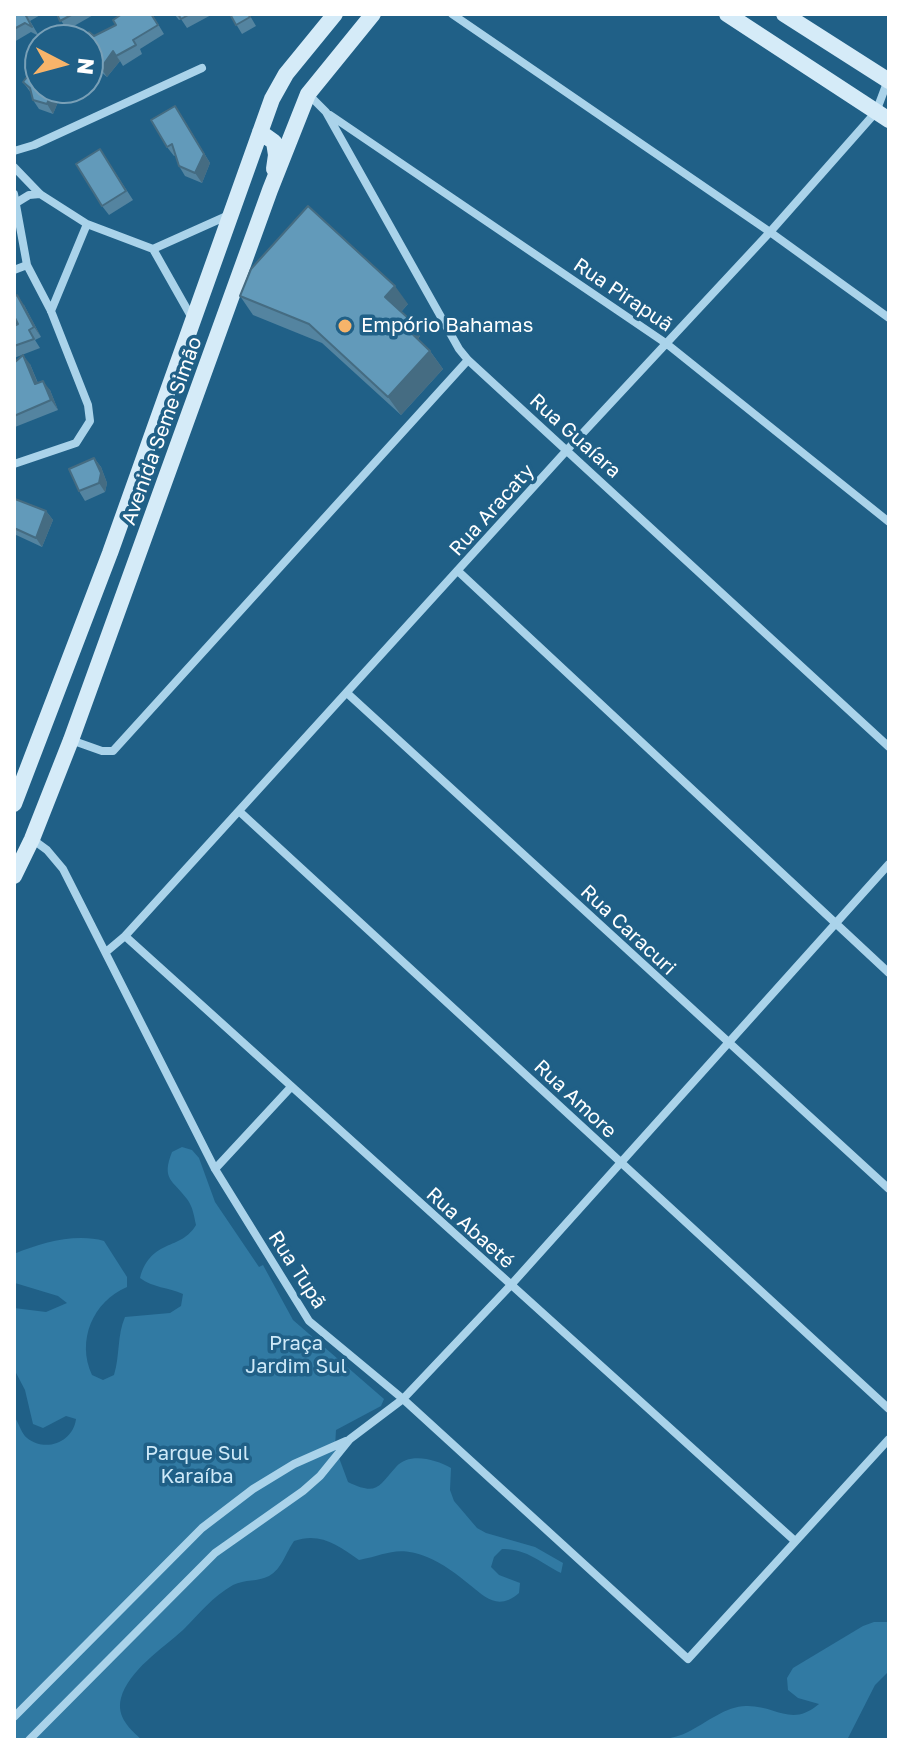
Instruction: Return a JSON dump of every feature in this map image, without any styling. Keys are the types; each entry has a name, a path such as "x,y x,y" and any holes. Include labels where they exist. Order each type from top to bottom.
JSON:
{"main road":[{"name":"Avenida Seme Simão","path":"14,876 71,740 270,190 308,94 373,14"},
{"path":"727,14 882,116"},
{"path":"784,14 888,81"},
{"name":"Avenida Seme Simão","path":"14,804 110,553 272,99 286,74 331,16"},
{"path":"260,132 274,142 276,155 270,190"},
{"path":"143,457 139,498 155,507"}],"street":[{"path":"452,14 770,232 889,318"},
{"path":"14,151 34,145 202,68"},
{"name":"Rua Aracaty","path":"106,952 125,936 240,812 567,450 882,116 888,81"},
{"name":"Rua Guaíara","path":"308,94 326,112 468,360 889,747"},
{"name":"Rua Pirapuã","path":"326,112 667,344 889,522"},
{"path":"14,167 40,194 87,224 153,249 192,319"},
{"path":"14,464 76,443 90,421 88,405 51,311 27,265 15,198 40,194"},
{"path":"153,249 229,215"},
{"path":"51,311 87,224"},
{"path":"14,270 27,265"},
{"path":"71,740 102,751 113,751 468,360"},
{"path":"459,572 889,973"},
{"name":"Rua Caracuri","path":"347,693 889,1189"},
{"name":"Rua Amore","path":"240,812 889,1409"},
{"name":"Rua Tupã","path":"32,839 47,850 63,869 215,1169 309,1321 403,1399 688,1659 795,1541"},
{"path":"14,1717 202,1528 253,1489 294,1464 350,1439 403,1399 510,1286 889,864"},
{"name":"Rua Abaeté","path":"125,936 795,1541"},
{"path":"215,1169 291,1087"},
{"path":"29,1740 215,1553 303,1491 320,1476 350,1439"},
{"path":"795,1541 889,1439"}],"green space":[{"name":"Parque Sul Karaíba","path":"182,1147 192,1150 199,1158 215,1202 259,1267 263,1265 293,1320 384,1399 381,1406 336,1430 335,1447 348,1482 371,1489 385,1480 401,1462 415,1458 445,1465 451,1468 450,1490 454,1501 477,1528 535,1547 563,1563 561,1573 526,1554 502,1549 494,1557 491,1567 499,1575 520,1583 519,1593 499,1602 482,1595 438,1562 416,1553 392,1552 359,1560 320,1539 294,1541 273,1573 265,1578 233,1585 219,1595 131,1678 121,1698 120,1711 125,1722 142,1740 14,1740 14,1416 25,1436 42,1445 64,1439 70,1434 76,1419 66,1416 43,1428 33,1424 25,1390 14,1369 14,1308 46,1312 67,1303 58,1296 15,1283 14,1254 58,1240 82,1238 104,1241 127,1277 127,1287 115,1293 97,1312 87,1336 86,1349 92,1375 103,1380 114,1375 125,1317 170,1313 181,1306 183,1294 140,1278 151,1256 182,1239 196,1225 189,1202 168,1174 172,1152"},
{"path":"874,1622 889,1622 889,1671 875,1685 847,1740 664,1740 739,1707 757,1707 792,1715 809,1711 819,1704 798,1698 788,1690 787,1678 793,1668"}],"building":[{"path":"14,14 25,14 30,24 25,23 14,29"},
{"path":"57,14 73,14 60,21"},
{"path":"122,14 151,14 158,25 133,40 136,45 116,56 113,51 104,64 104,31 116,25 113,20"},
{"path":"230,14 248,14 250,17 236,25"},
{"path":"175,106 204,154 195,173 179,166 172,144 167,147 151,120"},
{"path":"100,149 126,191 102,206 76,164"},
{"name":"Empório Bahamas","path":"308,206 395,286 385,297 408,318 402,324 430,351 388,397 309,324 240,296 251,269"},
{"path":"17,295 34,327 29,330 34,339 14,346 14,326 18,324 14,316 14,297"},
{"path":"23,355 35,384 43,381 51,400 14,416 14,363"},
{"path":"94,458 101,473 99,483 79,491 69,469"},
{"path":"15,499 46,511 36,538 14,528"}],"place":[{"name":"Empório Bahamas","path":"345,326"}],"park label":[{"name":"Praça Jardim Sul","path":"296,1356"}]}
